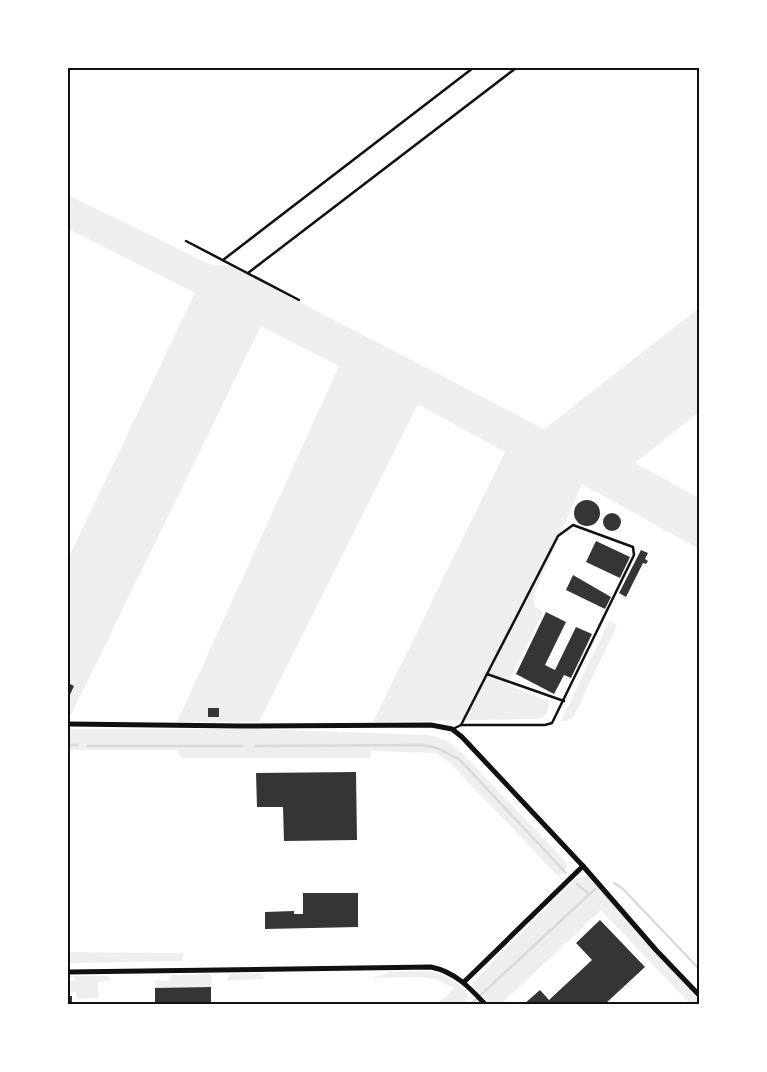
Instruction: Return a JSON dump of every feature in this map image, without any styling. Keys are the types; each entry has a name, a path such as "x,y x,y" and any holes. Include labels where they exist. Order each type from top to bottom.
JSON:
{"street":[{"path":"68,724 241,726 431,725 452,729 462,737 584,866 656,950 700,996"},
{"path":"464,982 584,866"},
{"path":"68,972 418,966 444,970 464,982 484,1003"}],"lane":[{"path":"223,260 473,68"},
{"path":"248,273 516,68"},
{"path":"186,241 299,300"},
{"path":"452,729 461,725 545,726 555,719 635,551 633,547 573,524 558,536 461,725"},
{"path":"487,674 564,701"}],"shaded area":[{"path":"68,195 209,264 232,267 544,429 699,308 699,412 635,463 699,498 699,549 582,484 533,597 535,606 543,612 507,685 549,701 548,710 544,716 538,719 373,722 505,452 418,404 259,722 177,722 339,366 261,326 68,721 68,559 195,293 68,229"},
{"path":"609,621 617,625 574,716 567,721 561,721"},
{"path":"68,729 251,729 429,735 445,740 459,750 568,864 565,871 559,877 450,763 436,753 370,751 370,758 181,758 178,750 68,750"},
{"path":"583,877 590,878 699,1000 699,1004 690,1004 601,910 501,1004 491,1004 472,983 574,880"},
{"path":"68,952 183,953 183,961 68,963"},
{"path":"424,971 438,973 454,982 469,996 465,1000 469,1004 437,1004 454,988 435,979 424,977 372,978 390,972"},
{"path":"260,973 265,979 226,981 230,974"},
{"path":"210,974 212,976 211,987 155,988 155,981 169,981 172,975"},
{"path":"68,976 107,976 111,980 98,982 98,998 77,999 76,992 68,992 68,981 75,981 75,978"}],"building":[{"path":"587,500 596,504 600,513 596,522 587,526 578,522 574,513 578,504"},
{"path":"612,513 618,516 621,522 618,528 612,531 606,528 603,522 606,516"},
{"path":"596,541 630,557 620,578 586,562"},
{"path":"641,550 648,553 645,559 648,561 646,564 643,563 626,597 619,593"},
{"path":"573,575 611,597 605,609 566,590"},
{"path":"546,612 566,622 545,665 555,670 576,627 592,634 571,678 564,675 554,694 516,674"},
{"path":"68,683 74,686 68,699"},
{"path":"208,708 219,708 219,717 208,717"},
{"path":"356,772 357,840 284,841 283,807 257,807 256,773"},
{"path":"303,893 358,893 358,927 265,929 265,912 294,911 294,914 303,914"},
{"path":"600,920 645,967 605,1004 524,1004 540,990 549,1000 592,960 576,943"},
{"path":"211,987 211,1004 155,1004 155,988"},
{"path":"68,996 72,996 72,1004 68,1004"}],"waterway":[{"path":"68,745 77,745"},
{"path":"255,746 423,745 437,748 459,759 566,873"},
{"path":"88,746 242,746"},
{"path":"614,883 623,889 700,970"},
{"path":"577,884 589,894"},
{"path":"471,1004 595,889"}]}
